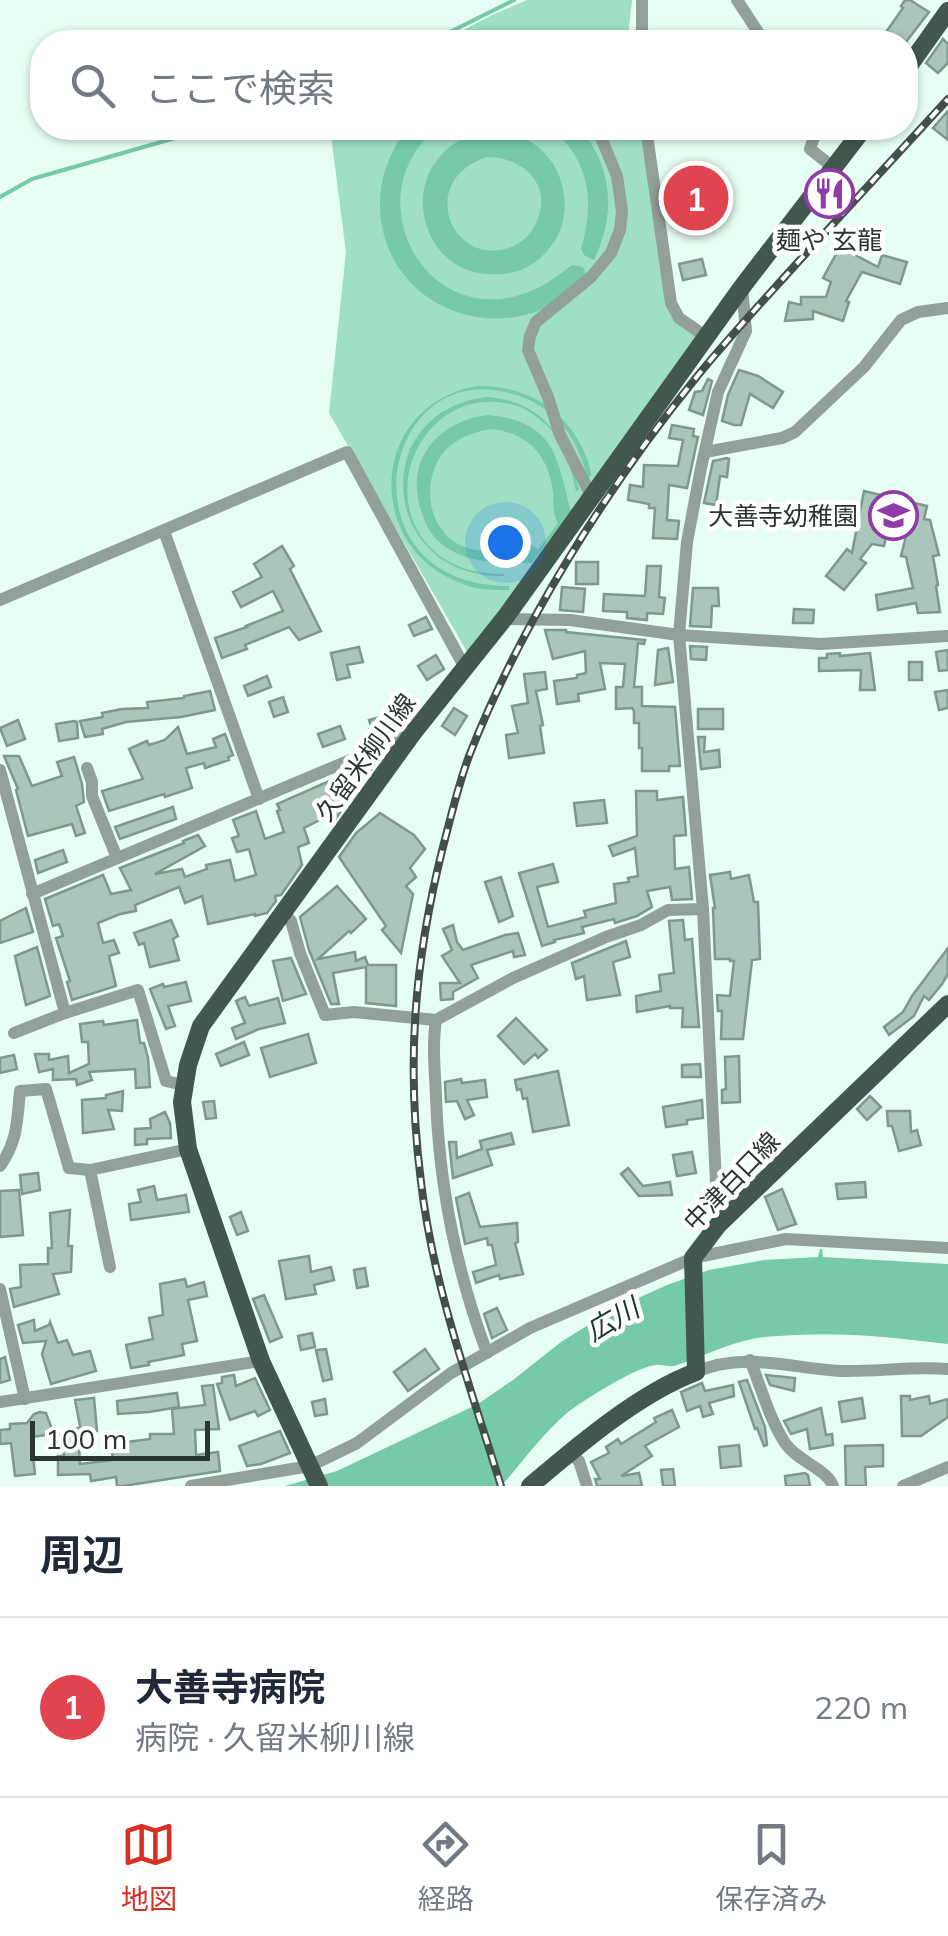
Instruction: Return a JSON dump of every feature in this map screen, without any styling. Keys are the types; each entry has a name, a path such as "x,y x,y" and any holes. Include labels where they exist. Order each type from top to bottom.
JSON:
{"main road":[{"path":"918,53 948,11"},
{"name":"久留米柳川線","path":"315,1475 260,1360 188,1149 182,1102 188,1065 201,1026 412,734 507,615 742,287 855,140"},
{"name":"中津白口線","path":"696,1372 693,1262 718,1226 948,1004"},
{"path":"530,1486 652,1394 696,1372"}],"street":[{"path":"642,0 642,30"},
{"path":"737,0 759,30"},
{"path":"592,497 560,436 528,350 536,322 591,277 611,252 620,230 622,211 616,176 602,140"},
{"path":"648,140 671,304 679,318 708,338"},
{"path":"813,140 810,149 834,168"},
{"path":"718,1226 703,909 680,635 687,542 718,392 746,331 742,287"},
{"path":"705,452 796,432 864,367 901,320 918,312 948,308"},
{"path":"0,600 347,452 464,666"},
{"path":"164,531 259,799"},
{"path":"507,615 508,619 570,620 680,635 820,644 948,636"},
{"path":"32,894 412,734"},
{"path":"87,768 92,796 117,858"},
{"path":"0,770 65,1013"},
{"path":"283,912 291,921 325,1014 354,1012 436,1020 512,978 668,910 703,909"},
{"path":"14,1033 138,990 166,1081 184,1085"},
{"path":"436,1020 433,1039 437,1137 449,1224 471,1310 487,1353"},
{"path":"0,1166 16,1133 20,1091 46,1089 69,1168 90,1170 188,1149"},
{"path":"90,1170 110,1267"},
{"path":"191,1486 315,1475 451,1373 530,1328 693,1262 786,1239 948,1248"},
{"path":"0,1289 24,1399"},
{"path":"0,1402 260,1360"},
{"path":"696,1372 715,1364 750,1360 840,1370 948,1368"},
{"path":"750,1360 786,1446 830,1477 833,1486"},
{"path":"569,1453 579,1461 588,1486"},
{"path":"902,1486 948,1467"}],"shaded area":[{"path":"527,0 632,0 629,30 464,30"},
{"path":"332,140 645,140 676,319 698,339 469,655 329,413 346,252"}],"water":[{"path":"401,140 427,140 413,156 402,188 402,220 412,250 431,275 457,292 489,299 532,291 572,265 583,267 586,274 544,308 499,319 451,310 424,294 402,273 388,247 381,218 381,187 390,157"},
{"path":"462,140 527,140 546,154 560,178 565,206 556,239 534,263 513,272 490,274 450,261 437,246 427,228 424,188 431,168 449,147","holes":["487,157 512,162 538,185 541,209 534,227 508,248 488,250 471,245 458,234 450,218 447,201 452,184 465,168"]},
{"path":"589,140 605,175 606,226 594,260 581,249 588,214 586,183 564,141"},
{"path":"477,386 516,391 550,408 575,435 591,472 587,477 565,428 546,410 522,397 474,390 436,404 410,433 397,471 399,512 418,549 454,576 509,586 509,590 469,586 430,566 407,541 395,511 392,479 398,448 415,420 441,398"},
{"path":"486,397 506,400 537,414 559,439 579,490 576,491 557,437 528,411 513,405 470,404 448,414 416,450 408,498 413,522 427,544 443,558 432,551 412,525 404,493 406,461 421,432 447,409"},
{"path":"488,415 527,425 540,434 556,458 571,511 532,563 464,556 439,542 425,522 417,494 421,461 440,435 470,419","holes":["492,429 505,431 534,448 551,479 558,523 538,550 532,545 488,551 462,546 442,530 432,508 431,483 444,452 469,435"]},
{"path":"443,558 472,570 504,576 463,570"},
{"name":"広川","path":"820,1249 823,1257 948,1264 948,1344 834,1334 757,1338 674,1366 646,1367 610,1385 558,1421 501,1486 285,1486 337,1471 478,1404 561,1342 612,1310 667,1285 709,1270 764,1260 818,1257"}],"building":[{"path":"910,0 929,12 915,30 887,30 901,6"},
{"path":"943,39 948,44 948,63 938,73 926,63"},
{"path":"948,111 948,140 933,128"},
{"path":"722,176 727,208 670,218 665,189 707,184 707,179"},
{"path":"839,181 848,191 831,206 825,199"},
{"path":"840,247 878,267 882,255 907,262 900,284 862,272 846,301 849,302 843,321 813,311 813,319 785,321 789,302 801,305 801,297 826,297 831,282 823,278"},
{"path":"702,259 706,275 683,280 679,264"},
{"path":"739,370 758,376 783,392 773,408 750,394 741,425 734,425 722,421"},
{"path":"708,379 712,381 703,415 689,410 695,392 702,391"},
{"path":"672,425 694,429 693,436 698,437 687,488 669,485 667,520 679,521 677,539 653,538 655,508 628,500 630,485 643,487 644,465 678,466 683,440 669,438"},
{"path":"727,458 727,477 720,476 716,505 704,503 713,461"},
{"path":"864,491 927,506 924,519 930,520 939,555 933,556 940,612 918,613 916,603 878,610 876,595 913,588 906,557 901,556 909,524 890,520 884,546 872,544 860,559 866,563 844,590 826,576 847,549 852,553"},
{"path":"282,546 321,631 299,640 289,627 222,658 215,638 283,611 273,591 241,607 233,592 262,577 254,564"},
{"path":"576,562 598,562 598,584 576,584"},
{"path":"647,566 661,566 659,597 665,598 663,614 647,613 647,620 627,618 627,612 603,611 604,594 645,596"},
{"path":"562,587 585,589 583,612 560,610"},
{"path":"693,588 718,588 719,606 712,606 711,627 690,626"},
{"path":"794,609 814,610 813,623 793,623"},
{"path":"426,617 432,629 414,636 409,625"},
{"path":"545,630 645,640 644,644 638,643 634,687 642,687 642,706 675,707 680,766 669,766 669,771 642,771 639,723 634,723 634,711 616,709 616,687 623,687 625,664 600,663 605,689 578,694 579,701 557,704 554,681 586,673 585,651 553,659"},
{"path":"690,646 707,647 706,660 691,659"},
{"path":"359,647 363,662 347,665 350,677 337,680 331,653"},
{"path":"668,648 673,682 655,685 658,650"},
{"path":"948,650 948,670 939,671 936,652"},
{"path":"870,653 875,690 860,690 861,670 819,671 819,658"},
{"path":"436,655 444,669 427,680 418,666"},
{"path":"909,662 922,662 922,680 909,680"},
{"path":"545,672 547,689 536,691 544,753 509,758 506,735 518,733 512,706 528,703 524,674"},
{"path":"267,676 271,687 248,696 244,686"},
{"path":"948,690 948,708 939,710 935,692"},
{"path":"210,691 215,710 126,722 102,729 103,734 85,737 80,721 122,709 148,708 147,702"},
{"path":"283,697 288,712 274,717 269,702"},
{"path":"454,708 467,716 455,735 442,726"},
{"path":"698,709 723,709 723,729 698,729"},
{"path":"383,716 389,732 375,737 369,720"},
{"path":"18,720 25,739 7,746 0,728"},
{"path":"74,721 78,738 59,741 56,724"},
{"path":"340,726 345,739 323,747 318,734"},
{"path":"178,727 187,754 216,747 213,739 225,734 233,755 205,768 204,763 186,768 192,788 109,811 102,791 143,779 129,749 147,741 149,745 165,740"},
{"path":"698,737 705,737 704,752 719,750 720,767 701,769"},
{"path":"4,756 19,756 32,786 62,776 57,762 74,757 84,802 76,806 85,833 76,836 72,824 28,836 18,789"},
{"path":"379,759 370,771 355,777 359,787 350,799 339,803 344,807 334,821 328,816 304,828 309,843 298,847 302,865 281,895 275,896 276,901 267,913 208,924 202,896 185,903 179,887 135,905 136,911 98,923 103,943 114,940 119,953 109,956 116,986 72,1000 56,938 63,936 59,924 53,926 45,899 103,875 111,894 131,890 120,868 198,835 205,846 155,874 182,869 185,877 207,869 206,865 230,860 235,881 256,875 249,849 237,852 232,838 239,836 233,820 256,811 265,839 284,832 277,804"},
{"path":"636,791 657,791 657,800 683,797 686,835 674,836 675,869 689,867 692,899 672,900 670,887 647,891 652,907 637,916 582,927 584,933 542,946 519,873 553,864 558,882 537,887 548,927 586,917 584,911 616,903 614,884 638,876 635,848 613,856 609,846 637,836"},
{"path":"604,800 607,823 577,826 574,803"},
{"path":"173,807 176,819 120,839 115,827"},
{"path":"380,813 414,835 425,849 410,868 416,877 406,886 413,894 401,953 382,930 386,926 339,857 356,833"},
{"path":"63,850 67,862 38,873 35,860"},
{"path":"730,872 731,879 749,875 754,902 758,902 760,959 752,960 743,1039 721,1039 722,1011 718,1011 717,995 730,996 734,961 715,959 715,908 710,875"},
{"path":"501,877 513,916 499,922 485,882"},
{"path":"337,886 366,919 318,959 355,952 356,961 365,957 368,965 396,965 396,1006 366,1003 366,967 333,973 339,1004 331,1004 300,917"},
{"path":"26,908 33,932 0,943 0,921"},
{"path":"171,920 178,936 173,939 179,960 150,967 144,943 139,945 134,933"},
{"path":"683,920 685,940 692,939 699,1027 682,1027 683,1008 670,1006 637,1012 636,996 661,991 659,975 674,973 669,921"},
{"path":"453,925 463,950 518,933 525,955 514,957 513,951 471,965 478,978 453,992 453,999 441,1000 440,983 460,983 442,956 452,950 443,929"},
{"path":"626,941 630,957 613,962 620,995 587,1000 584,976 576,979 572,963"},
{"path":"37,947 50,996 26,1005 15,956"},
{"path":"948,948 948,974 942,984 929,1000 924,996 914,1016 889,1035 884,1027 903,1012"},
{"path":"291,958 306,994 283,1001 273,961"},
{"path":"186,982 191,1001 168,1006 175,1026 166,1029 150,989"},
{"path":"245,997 249,1006 278,998 285,1023 236,1039 232,1028 245,1023 236,1001"},
{"path":"516,1018 547,1050 524,1064 498,1036"},
{"path":"137,1020 140,1043 144,1043 148,1058 150,1087 136,1088 135,1069 89,1072 92,1080 77,1085 76,1079 53,1080 53,1069 39,1072 35,1054 49,1054 49,1060 68,1056 69,1073 89,1064 88,1042 82,1042 80,1024"},
{"path":"308,1034 316,1063 270,1077 261,1048"},
{"path":"244,1042 249,1055 221,1066 216,1054"},
{"path":"14,1055 17,1069 0,1073 0,1058"},
{"path":"739,1056 740,1102 722,1103 722,1090 726,1089 725,1057"},
{"path":"700,1064 701,1077 682,1077 682,1065"},
{"path":"558,1071 569,1125 533,1132 527,1098 523,1099 521,1089 517,1090 515,1080"},
{"path":"461,1079 462,1083 485,1080 487,1097 467,1100 474,1115 465,1119 457,1101 446,1102 445,1082"},
{"path":"123,1091 122,1111 108,1110 114,1129 83,1133 82,1100 106,1098"},
{"path":"870,1096 881,1107 867,1120 857,1109"},
{"path":"702,1100 703,1118 666,1127 663,1107"},
{"path":"214,1101 216,1118 206,1119 203,1102"},
{"path":"887,1111 910,1111 911,1132 917,1130 921,1145 899,1151 892,1126 888,1126"},
{"path":"165,1112 171,1138 147,1139 147,1144 135,1145 135,1129 151,1128 150,1119"},
{"path":"511,1133 514,1144 487,1150 492,1165 453,1178 449,1142 456,1142 457,1158 482,1149 480,1141"},
{"path":"692,1152 696,1173 677,1176 673,1155"},
{"path":"628,1168 643,1186 670,1182 672,1195 639,1196 621,1174"},
{"path":"38,1173 40,1190 22,1194 20,1175"},
{"path":"865,1182 866,1197 838,1199 836,1184"},
{"path":"154,1186 157,1200 186,1195 189,1212 131,1220 129,1204 141,1202 138,1190"},
{"path":"782,1189 796,1224 778,1230 765,1197"},
{"path":"19,1190 23,1235 0,1237 0,1191"},
{"path":"469,1193 480,1227 517,1223 515,1243 523,1274 500,1279 499,1275 476,1283 473,1272 496,1265 487,1238 465,1244 456,1198"},
{"path":"70,1210 71,1272 53,1274 59,1294 14,1307 10,1289 21,1287 20,1265 48,1264 48,1248 52,1248 50,1213"},
{"path":"241,1212 248,1231 237,1235 230,1217"},
{"path":"309,1256 311,1272 331,1267 334,1280 314,1285 316,1294 286,1299 279,1261"},
{"path":"365,1268 368,1286 357,1288 354,1270"},
{"path":"185,1279 187,1287 204,1282 207,1296 188,1300 197,1341 182,1344 184,1355 131,1368 126,1345 153,1339 149,1318 163,1315 160,1284"},
{"path":"264,1295 282,1337 270,1342 253,1299"},
{"path":"497,1308 507,1330 492,1338 484,1314"},
{"path":"34,1320 35,1331 50,1322 58,1343 67,1340 73,1355 90,1351 96,1371 51,1384 42,1354 46,1341 23,1343 18,1325"},
{"path":"312,1333 315,1347 301,1350 298,1336"},
{"path":"326,1349 332,1379 323,1381 316,1350"},
{"path":"425,1349 439,1369 408,1391 394,1372"},
{"path":"5,1357 10,1380 0,1383 0,1359"},
{"path":"234,1375 236,1386 255,1378 270,1410 230,1420 217,1384 222,1383 222,1377"},
{"path":"766,1375 795,1378 794,1391 770,1385"},
{"path":"747,1380 765,1427 764,1446 739,1382"},
{"path":"702,1383 705,1391 733,1385 734,1396 709,1403 713,1414 703,1417 700,1406 687,1411 681,1392"},
{"path":"213,1385 219,1429 195,1430 196,1455 218,1452 220,1471 123,1486 117,1486 116,1477 91,1481 90,1474 58,1475 58,1456 64,1456 59,1432 78,1428 80,1464 113,1460 111,1444 150,1439 150,1434 174,1434 172,1409 205,1405 202,1386"},
{"path":"177,1393 179,1407 118,1414 117,1401"},
{"path":"901,1396 910,1396 910,1400 929,1396 930,1404 948,1399 948,1417 921,1436 902,1436"},
{"path":"94,1398 97,1431 81,1431 75,1400"},
{"path":"862,1398 865,1418 842,1422 839,1402"},
{"path":"325,1399 327,1414 315,1416 312,1402"},
{"path":"821,1408 826,1435 832,1434 833,1445 810,1449 807,1429 791,1434 784,1421"},
{"path":"672,1410 679,1427 645,1446 652,1456 621,1476 639,1473 642,1486 597,1486 595,1479 600,1479 591,1462 609,1453 606,1447 618,1439 621,1444 656,1422 654,1418"},
{"path":"40,1412 46,1413 54,1434 31,1437 35,1474 15,1476 11,1443 0,1444 0,1430 10,1429 10,1424 27,1423"},
{"path":"280,1431 290,1453 247,1466 239,1446"},
{"path":"739,1445 741,1466 721,1468 719,1447"},
{"path":"883,1445 883,1466 865,1467 866,1486 846,1486 845,1446"},
{"path":"673,1469 675,1486 663,1486 661,1470"},
{"path":"805,1473 810,1486 786,1486 785,1476"}],"waterway":[{"path":"454,30 514,0"},
{"path":"0,197 32,179 168,140"}],"railway":[{"path":"918,132 948,99"},
{"path":"501,1486 434,1259 416,1138 414,1054 419,972 433,890 461,779 490,706 540,608 629,466 720,349 910,140"}],"place":[{"name":"麺や 玄龍","path":"829,193"},
{"name":"大善寺病院","path":"696,198"},
{"name":"大善寺幼稚園","path":"893,515"}]}
